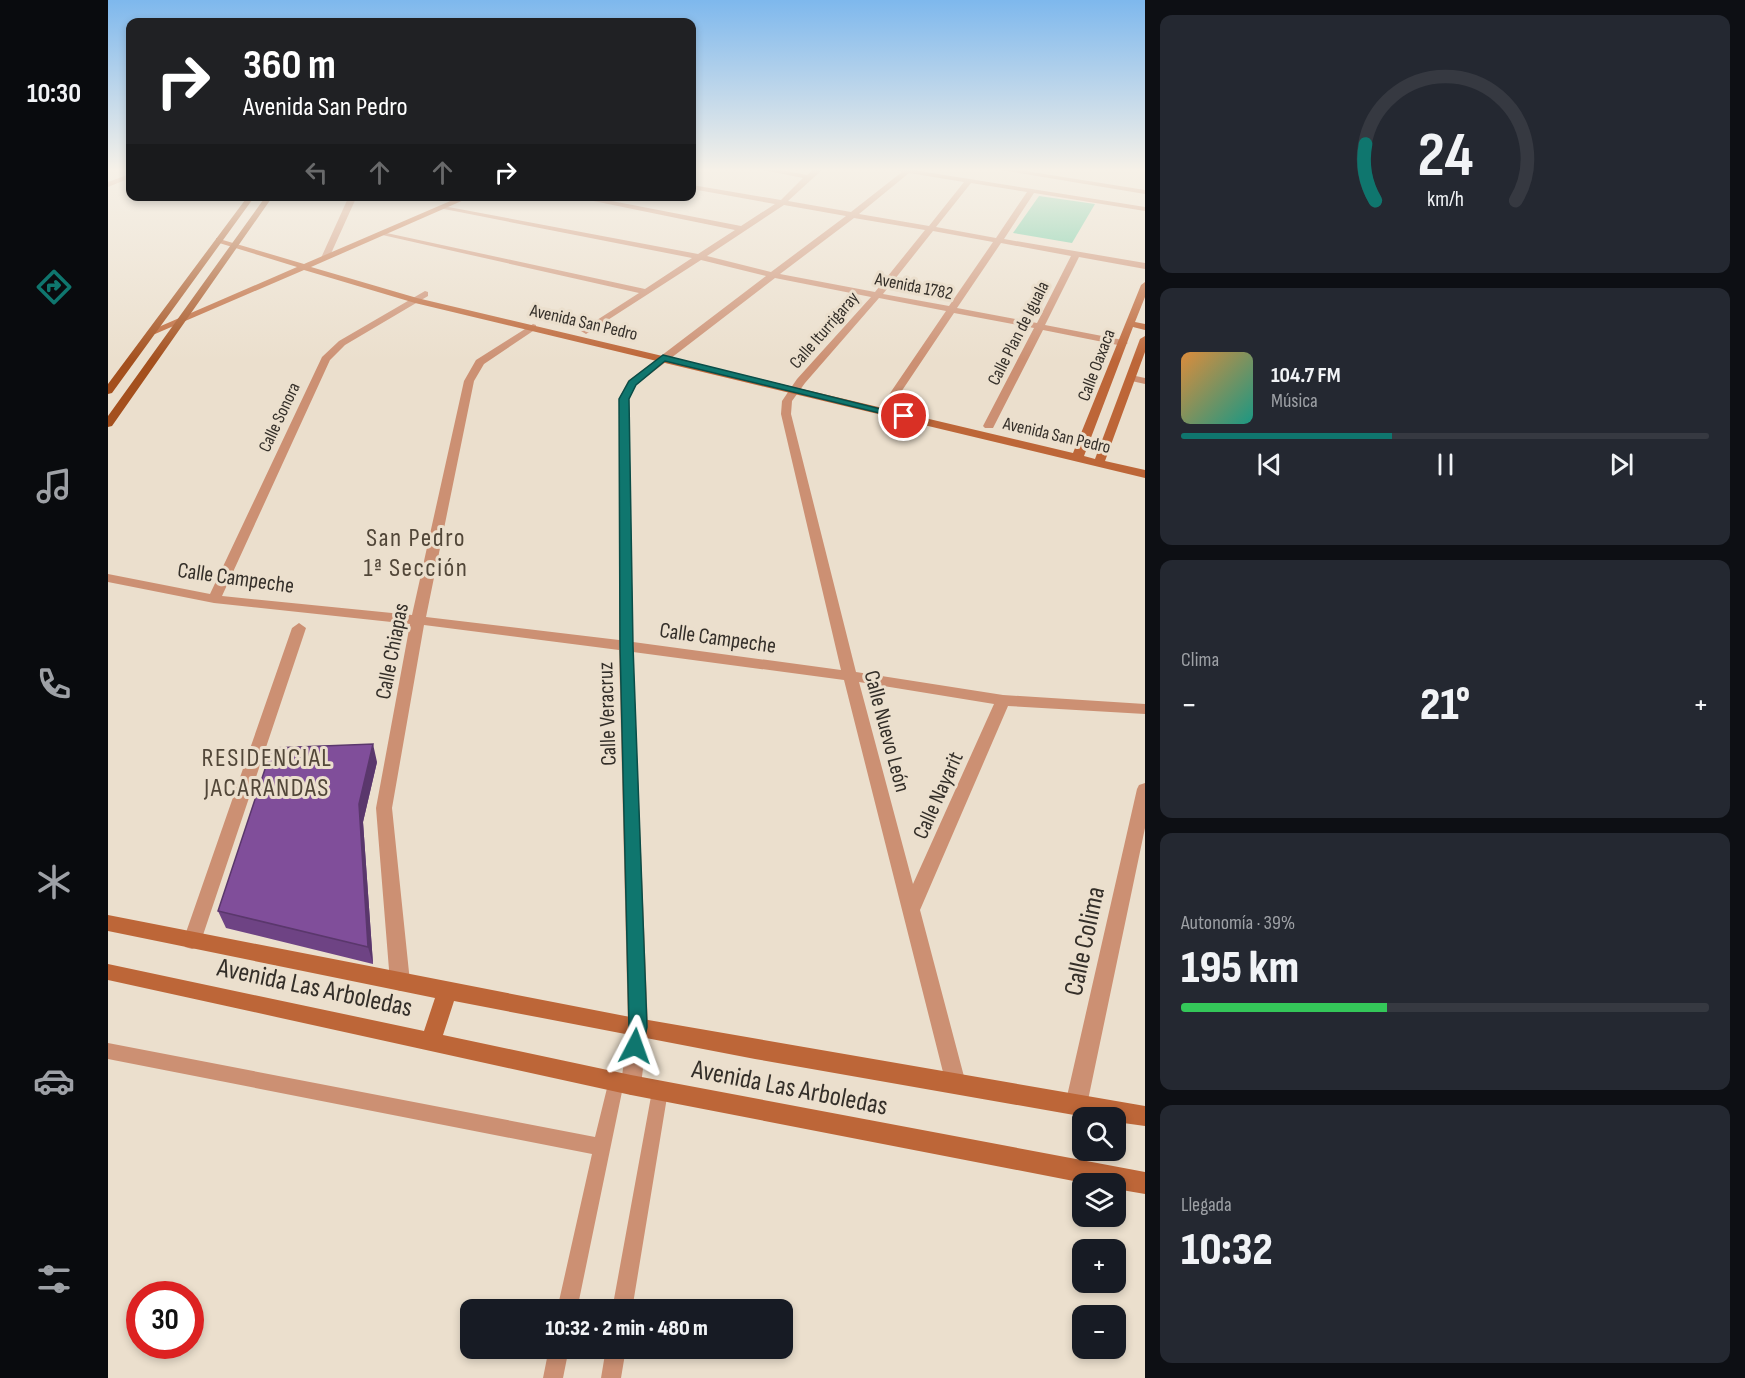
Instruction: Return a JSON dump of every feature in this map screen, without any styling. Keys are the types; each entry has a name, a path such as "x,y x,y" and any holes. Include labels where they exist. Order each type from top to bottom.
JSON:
{"main road":[{"path":"108,391 225,232"},
{"path":"108,424 244,232"}],"street":[{"path":"325,258 337,232"},
{"path":"152,332 304,265 386,232"},
{"name":"Avenida 1782","path":"570,232 700,257 774,275 1123,343"},
{"path":"586,331 738,232"},
{"name":"Calle Veracruz","path":"623,1084 638,1027 626,646 624,399 632,383 830,232"},
{"name":"Calle Iturrigaray","path":"798,385 877,295 927,232"},
{"path":"949,232 1145,266"},
{"path":"889,402 1005,232"},
{"path":"382,234 648,292"},
{"name":"Avenida San Pedro","path":"219,240 415,300 798,385 1101,458 1145,463"},
{"name":"Calle Plan de Iguala","path":"989,426 1076,255"},
{"name":"Avenida San Pedro","path":"304,265 586,331 667,355"},
{"name":"Calle Oaxaca","path":"1079,453 1145,285"},
{"name":"Calle Sonora","path":"214,598 326,359 342,343 425,294"},
{"path":"1130,324 1145,327"},
{"name":"Calle Chiapas","path":"400,982 384,808 418,620 469,381 480,362 533,327"},
{"name":"Calle Oaxaca","path":"1101,458 1145,339"},
{"path":"1131,378 1145,381"},
{"name":"Avenida San Pedro","path":"798,385 889,402 989,426 1079,453"},
{"name":"Calle Nuevo León","path":"798,385 787,401 786,414 850,676 912,907 956,1084"},
{"name":"Avenida San Pedro","path":"1101,458 1145,474"},
{"name":"Calle Campeche","path":"108,578 214,598 626,646 850,676 1003,700 1145,709"},
{"path":"192,940 299,628"},
{"name":"Calle Nayarit","path":"912,907 1003,700"},
{"name":"Calle Colima","path":"1076,1105 1145,789"},
{"name":"Avenida Las Arboledas","path":"108,923 447,992 1145,1116"},
{"name":"Avenida Las Arboledas","path":"108,972 623,1084 1145,1183"},
{"path":"431,1041 447,992"}],"lane":[{"path":"108,1051 602,1147"},
{"path":"569,1299 602,1147 623,1084"},
{"path":"624,1299 660,1091"},
{"path":"553,1378 557,1359"},
{"path":"610,1378 614,1359"}],"green space":[{"path":"1013,232 1078,232 1072,243"}],"building":[{"path":"373,744 359,804 368,947 218,911 272,748"}],"district":[{"name":"San Pedro 1ª Sección","path":"416,552"},
{"name":"RESIDENCIAL JACARANDAS","path":"267,772"}],"route":[{"path":"635,1046 638,1027 626,646 624,399 632,383 663,358 904,416"}]}
